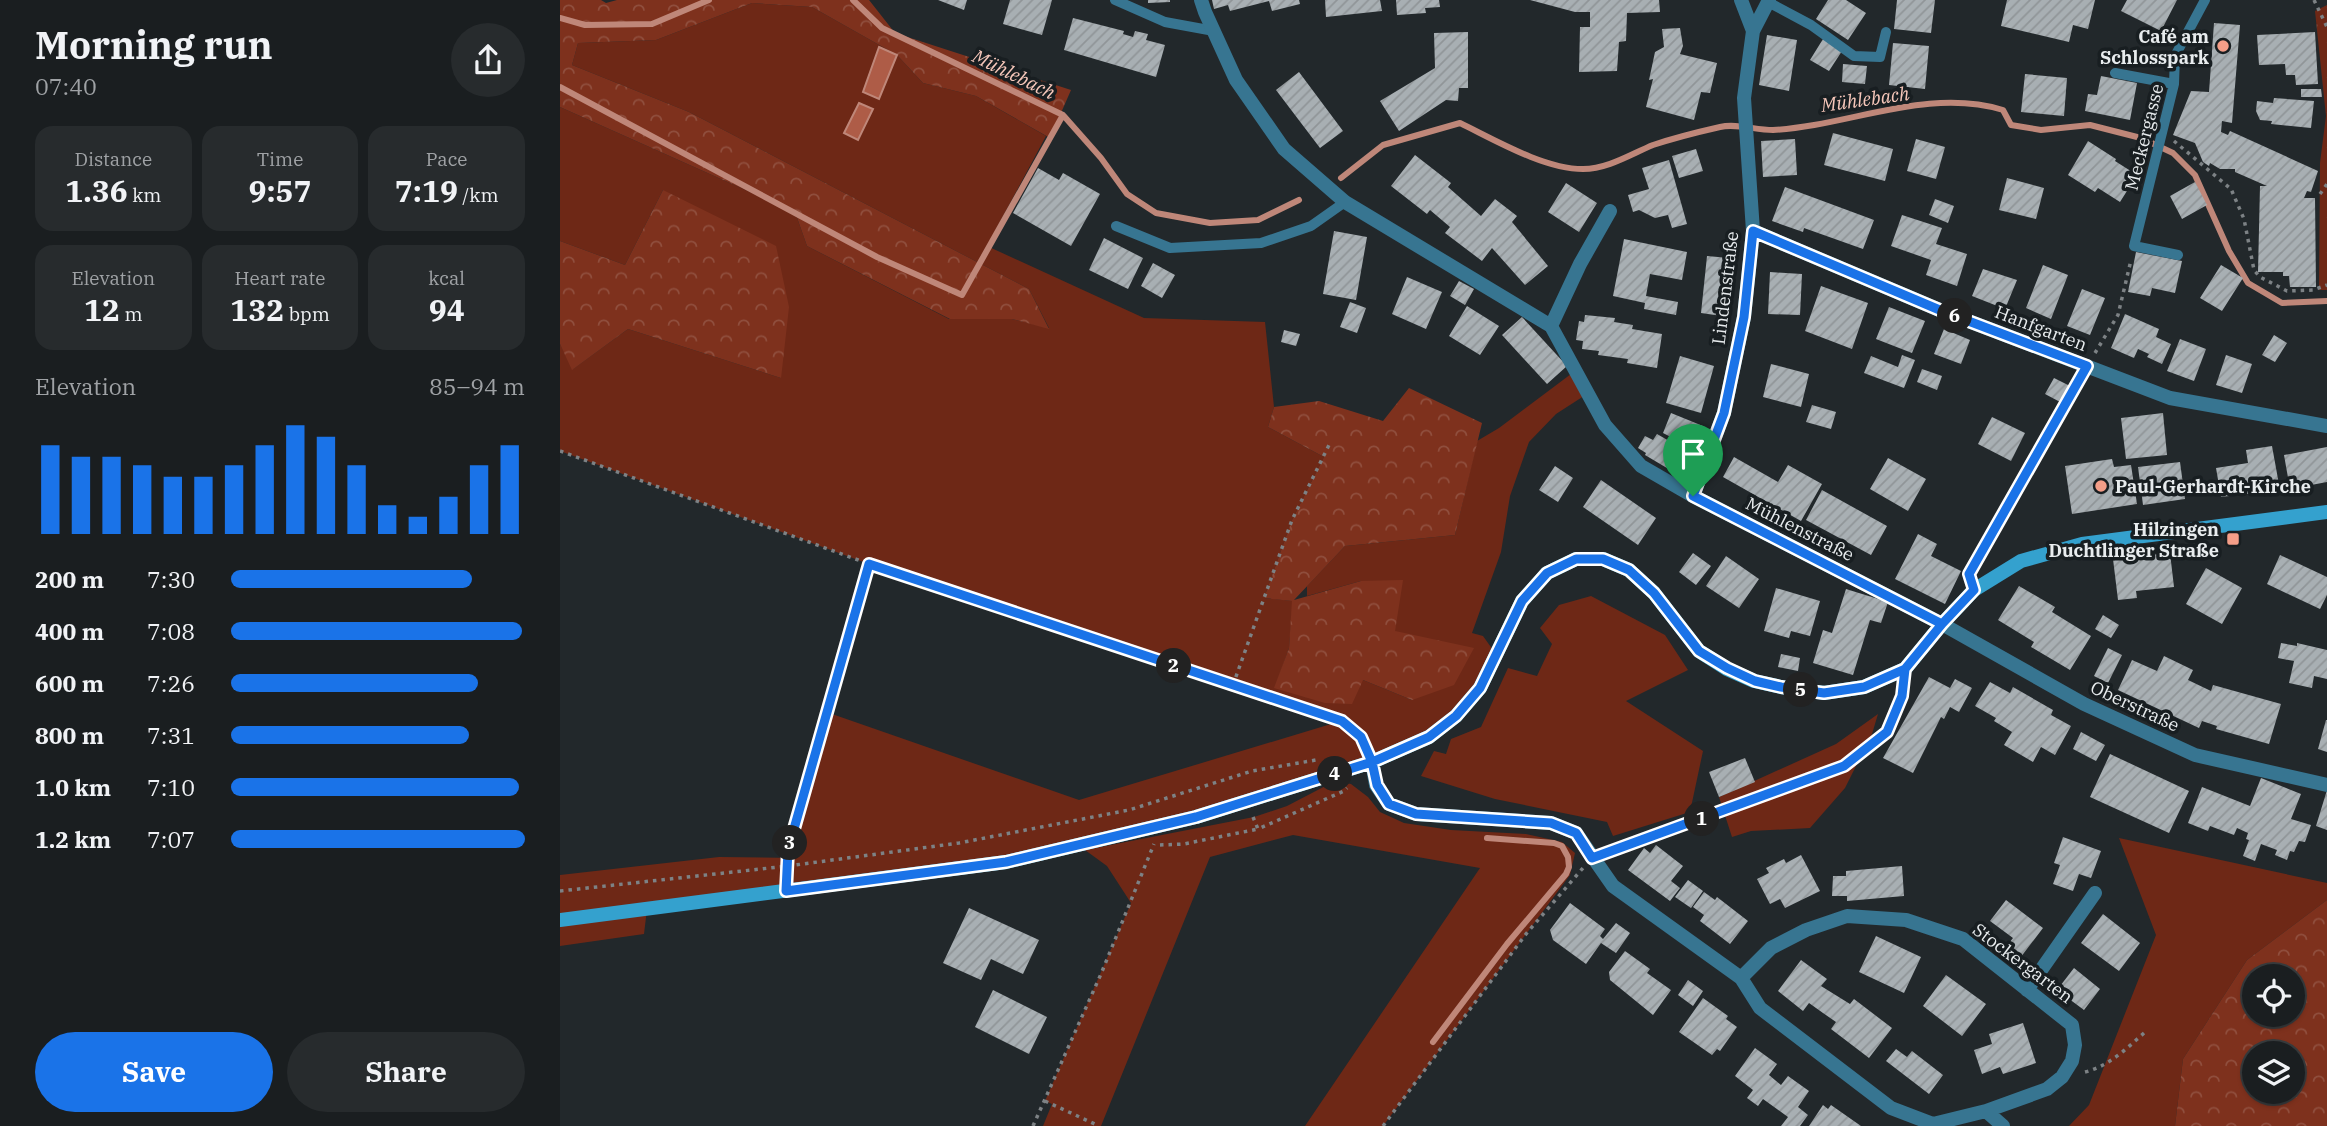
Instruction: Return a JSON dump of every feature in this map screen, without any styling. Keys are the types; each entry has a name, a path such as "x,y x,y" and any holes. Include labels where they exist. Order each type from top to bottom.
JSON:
{"main road":[{"path":"560,920 1006,862 1196,817 1372,762 1429,737 1456,716 1480,688 1522,601 1547,573 1576,559 1603,559 1629,570 1654,593 1699,651 1727,668 1755,681 1824,693 1864,687 1905,669 1974,590 2021,561 2082,544 2327,512"}],"street":[{"name":"Mühlenstraße","path":"1201,0 1236,80 1284,149 1345,202 1550,326 1605,425 1642,466 1693,496 1942,624"},
{"path":"1741,0 1753,31"},
{"name":"Lindenstraße","path":"1693,496 1724,413 1744,317 1753,231 1744,99 1753,31 1769,1"},
{"path":"1550,326 1580,264 1611,211"},
{"name":"Hanfgarten","path":"1753,231 1942,311 2170,398 2327,426"},
{"name":"Oberstraße","path":"1942,624 2084,704 2195,755 2327,785"},
{"name":"Stockergarten","path":"1372,762 1377,785 1389,804 1416,814 1551,823 1576,833 1613,886 1741,978 1760,1008 1891,1108 1933,1124 1986,1111 2047,1089 2062,1077 2072,1061 2075,1045 2072,1025 1962,939 1906,920 1847,916 1807,930 1771,948 1741,978"},
{"path":"2027,990 2095,893"},
{"path":"1986,1111 2003,1126"}],"lane":[{"path":"1115,0 1165,22 1213,31"},
{"name":"Meckergasse","path":"2134,246 2174,83 2175,55 2205,0"},
{"path":"1769,1 1854,56 1880,57 1886,32"},
{"path":"2115,73 2174,83"},
{"path":"1116,226 1171,248 1261,243 1311,226 1345,202"},
{"path":"2134,246 2178,255"},
{"path":"1844,766 1887,732 1902,696 1905,669"}],"path":[{"path":"2314,0 2327,26"},
{"path":"2160,133 2231,189 2244,219 2254,270 2260,277 2287,291 2313,290 2327,285"},
{"path":"2320,194 2327,184"},
{"path":"1974,590 1969,574 2087,366 2119,315 2134,246"},
{"path":"1233,685 1293,520 1330,443"},
{"path":"560,451 869,564 1342,721 1361,737 1372,762"},
{"path":"786,891 788,850 797,814 869,564"},
{"path":"560,891 788,866 959,843 1129,810 1252,771 1327,758"},
{"path":"1383,1126 1526,934 1592,858 1844,766"},
{"path":"1033,1126 1101,974 1154,845 1152,829"},
{"path":"1154,845 1184,844 1258,829"},
{"path":"2098,1069 2122,1053 2144,1033"},
{"path":"1045,1101 1099,1126"}],"green space":[{"path":"560,0 601,0 606,3 617,0 869,0 895,33 1071,90 1050,138 976,96 923,83 897,55 812,7 752,3 656,40 578,43 572,65 689,112 1029,289 1049,329 1012,319 950,319 807,246 795,212 560,107"},
{"path":"752,3 812,7 897,55 923,83 976,96 1046,136 987,246 1144,318 1265,322 1274,407 1268,427 1324,457 1292,520 1264,598 1293,601 1289,648 1275,688 1363,680 1412,700 1395,631 1361,581 1307,596 1307,586 1345,546 1455,535 1477,441 1499,428 1575,371 1587,394 1556,414 1529,442 1510,496 1501,552 1472,633 1483,636 1498,657 1456,716 1372,762 1006,862 647,909 644,934 560,946 560,875 719,857 797,858 800,828 832,714 1079,800 1341,721 869,564 560,451 560,344 573,369 628,329 781,378 663,190 625,265 560,241 560,107 795,212 807,246 949,319 1012,319 1049,328 1029,289 689,112 572,65 578,43 656,40"},
{"path":"2327,5 2327,290 2319,290 2320,163 2326,116 2315,11"},
{"path":"663,190 776,246 789,307 781,378 628,329 572,370 560,344 560,241 625,265"},
{"path":"1409,388 1482,423 1455,535 1345,546 1294,600 1361,581 1403,580 1395,631 1474,648 1454,685 1412,700 1363,680 1352,704 1325,703 1274,688 1289,648 1292,601 1264,598 1292,520 1324,457 1268,427 1274,407 1319,401 1383,421"},
{"path":"1591,596 1665,635 1688,670 1626,701 1703,751 1690,812 1613,836 1607,822 1495,799 1421,776 1434,751 1446,754 1451,739 1481,727 1508,668 1537,676 1552,644 1540,628 1559,605"},
{"path":"1878,714 1872,734 1845,788 1810,828 1751,831 1732,837 1719,797 1836,744"},
{"path":"1335,781 1351,784 1368,797 1380,812 1404,823 1451,830 1526,834 1562,842 1575,853 1570,875 1383,1126 1305,1126 1480,868 1293,835 1210,857 1101,1126 1043,1126 1052,1104 1045,1101 1131,903 1107,866 1085,850 1254,817 1287,806"},
{"path":"2119,838 2327,883 2327,900 2242,964 2183,1059 2175,1126 2069,1126 2089,1105 2156,935"},
{"path":"2327,900 2327,1126 2175,1126 2183,1059 2242,968 2242,1027 2305,1027 2305,964 2244,964"}],"shaded area":[{"path":"879,47 897,55 879,99 863,92"},
{"path":"859,103 873,109 858,140 844,133"}],"building":[{"path":"938,0 967,0 964,10"},
{"path":"1010,0 1052,0 1042,35 1003,24"},
{"path":"1148,0 1170,0 1170,2 1148,3"},
{"path":"1212,0 1299,0 1300,4 1272,11 1269,1 1230,11 1228,5 1214,9"},
{"path":"1325,0 1380,0 1382,11 1326,17"},
{"path":"1396,0 1439,0 1440,7 1425,8 1426,13 1397,15"},
{"path":"1530,0 1659,0 1660,12 1627,13 1626,41 1619,42 1617,71 1579,72 1580,27 1590,27 1590,12 1575,12"},
{"path":"1828,0 1846,0 1866,13 1848,40 1816,19"},
{"path":"1897,0 1935,0 1931,33 1894,29"},
{"path":"2007,0 2095,0 2088,29 2073,25 2069,42 2001,26"},
{"path":"2127,0 2177,0 2161,31 2121,11"},
{"path":"1073,18 1124,31 1123,34 1133,37 1135,31 1148,34 1146,40 1165,45 1156,77 1064,50"},
{"path":"2214,23 2240,25 2232,123 2222,121 2221,132 2228,135 2230,131 2318,171 2311,192 2307,191 2304,198 2315,198 2316,287 2290,287 2289,276 2283,276 2283,272 2258,272 2260,186 2267,186 2235,172 2235,169 2220,169 2210,163 2209,166 2203,162 2195,143 2173,135 2191,91 2209,92"},
{"path":"1680,28 1683,46 1680,54 1717,63 1710,93 1701,92 1694,120 1646,107 1653,79 1649,80 1655,52 1664,47 1662,29"},
{"path":"1468,32 1468,88 1459,88 1458,101 1446,100 1399,131 1380,101 1435,68 1434,33"},
{"path":"2315,32 2318,84 2296,85 2295,75 2286,75 2285,64 2259,65 2257,35"},
{"path":"1767,35 1797,40 1789,91 1759,85"},
{"path":"1823,39 1842,51 1829,71 1810,60"},
{"path":"1893,43 1929,46 1925,89 1889,85"},
{"path":"1843,64 1867,66 1865,84 1842,82"},
{"path":"1299,72 1343,131 1320,148 1276,90"},
{"path":"2025,74 2067,78 2064,116 2021,112"},
{"path":"2101,76 2137,83 2130,120 2085,111 2088,94 2097,95"},
{"path":"2301,89 2321,89 2322,97 2301,97"},
{"path":"2274,98 2314,101 2311,128 2271,124 2272,121 2260,120 2256,111 2257,101 2273,103"},
{"path":"1833,133 1893,149 1885,181 1824,165"},
{"path":"1795,139 1797,175 1763,177 1761,141"},
{"path":"1916,139 1945,147 1936,179 1907,171"},
{"path":"2088,141 2137,175 2120,202 2098,188 2095,192 2068,175"},
{"path":"1696,149 1703,171 1679,178 1672,156"},
{"path":"1415,155 1451,183 1448,187 1481,216 1495,199 1517,216 1512,222 1548,266 1525,285 1492,248 1482,261 1445,233 1450,227 1430,210 1427,214 1391,186"},
{"path":"1669,160 1687,224 1672,228 1668,215 1655,218 1639,210 1633,212 1628,195 1649,189 1642,168"},
{"path":"1038,168 1059,180 1063,173 1100,194 1071,246 1013,213"},
{"path":"2007,178 2044,188 2036,219 1999,210"},
{"path":"2195,182 2207,205 2182,219 2170,196"},
{"path":"1566,183 1597,203 1579,232 1548,212"},
{"path":"1785,187 1874,220 1863,249 1804,228 1803,232 1772,221"},
{"path":"1935,199 1954,206 1948,223 1929,215"},
{"path":"1902,215 1942,228 1936,244 1967,254 1957,286 1926,275 1931,260 1891,246"},
{"path":"1334,231 1367,237 1356,300 1323,294"},
{"path":"1104,238 1143,258 1128,289 1089,270"},
{"path":"1624,239 1687,252 1682,280 1650,274 1646,296 1678,302 1676,315 1644,309 1645,303 1613,296"},
{"path":"2136,252 2182,261 2175,293 2152,288 2150,296 2128,292"},
{"path":"1707,256 1729,258 1722,316 1701,313"},
{"path":"1153,263 1175,275 1162,298 1141,286"},
{"path":"2043,265 2068,275 2051,319 2026,308"},
{"path":"2221,265 2243,278 2222,311 2200,298"},
{"path":"1983,269 2017,280 2005,309 1972,296"},
{"path":"1770,272 1802,274 1800,315 1768,314"},
{"path":"1407,277 1442,292 1426,329 1392,314"},
{"path":"1459,281 1474,289 1465,305 1450,296"},
{"path":"1821,286 1868,303 1852,349 1805,331"},
{"path":"2082,289 2105,298 2090,335 2067,326"},
{"path":"1350,302 1366,308 1357,333 1340,327"},
{"path":"1467,306 1499,326 1480,355 1449,336"},
{"path":"1889,307 1925,321 1912,353 1876,339"},
{"path":"2125,314 2159,329 2156,337 2171,344 2162,364 2138,349 2134,358 2111,348"},
{"path":"1585,315 1615,318 1614,322 1633,325 1632,329 1662,334 1657,368 1627,363 1628,359 1598,355 1599,351 1582,349 1583,341 1576,340 1579,321 1584,322"},
{"path":"1522,317 1567,366 1547,384 1502,335"},
{"path":"1944,329 1970,340 1961,364 1934,354"},
{"path":"1284,330 1300,334 1296,346 1281,342"},
{"path":"2274,335 2287,343 2275,362 2262,355"},
{"path":"2180,339 2206,349 2194,381 2167,371"},
{"path":"1902,355 1915,360 1904,388 1864,373 1871,356 1898,367"},
{"path":"2226,355 2252,364 2242,393 2216,385"},
{"path":"1680,356 1714,366 1701,413 1666,403"},
{"path":"1771,364 1809,374 1801,407 1763,397"},
{"path":"1922,369 1942,376 1937,390 1917,382"},
{"path":"2054,378 2070,386 2062,403 2045,394"},
{"path":"1812,405 1836,412 1831,429 1806,422"},
{"path":"1671,413 1703,426 1694,449 1663,433"},
{"path":"2163,413 2167,455 2126,459 2121,418"},
{"path":"1992,417 2025,433 2011,461 1978,444"},
{"path":"1657,434 1690,453 1677,474 1638,448 1645,436 1653,440"},
{"path":"2272,446 2280,490 2221,497 2216,468 2248,463 2246,450"},
{"path":"2327,447 2327,482 2290,489 2284,455"},
{"path":"1734,457 1778,482 1788,465 1822,484 1801,521 1723,477"},
{"path":"1888,458 1926,479 1908,511 1870,489"},
{"name":"Paul-Gerhardt-Kirche","path":"2112,459 2114,467 2131,465 2137,504 2072,514 2065,466"},
{"path":"2180,462 2185,499 2143,505 2138,467"},
{"path":"1555,466 1573,478 1558,502 1539,490"},
{"path":"1601,480 1656,518 1638,545 1583,507"},
{"path":"1822,490 1887,526 1871,555 1806,520"},
{"path":"1918,534 1937,544 1931,556 1961,571 1945,604 1895,579"},
{"path":"1693,553 1711,566 1696,585 1679,572"},
{"path":"2170,553 2174,587 2136,591 2137,598 2118,600 2113,559"},
{"path":"2280,555 2327,577 2327,595 2320,609 2267,584"},
{"path":"1726,556 1759,579 1739,608 1706,586"},
{"path":"2206,568 2242,588 2222,624 2186,604"},
{"path":"2019,586 2055,607 2052,612 2091,636 2070,670 2031,647 2034,642 1998,620"},
{"path":"1776,588 1820,601 1810,636 1791,631 1789,638 1764,631"},
{"path":"1846,589 1888,602 1881,623 1870,620 1853,675 1813,663 1823,630 1832,633"},
{"path":"2103,615 2119,625 2111,638 2095,629"},
{"path":"2281,643 2297,646 2297,643 2327,650 2327,679 2314,676 2312,688 2289,683 2294,661 2278,658"},
{"path":"2108,648 2122,655 2108,683 2094,676"},
{"path":"1781,654 1800,658 1798,671 1778,667"},
{"path":"2164,656 2193,670 2188,680 2211,691 2213,685 2281,704 2269,744 2216,729 2217,726 2202,721 2199,728 2118,690 2132,660 2157,671"},
{"path":"1929,677 1950,688 1955,679 1972,688 1959,712 1950,707 1944,719 1941,717 1913,773 1883,758"},
{"path":"1990,682 2010,693 2013,687 2053,710 2051,715 2071,726 2055,755 2041,747 2033,762 2004,745 2012,732 1994,721 1996,718 1975,706"},
{"path":"2327,720 2327,752 2318,749"},
{"path":"2081,732 2105,745 2096,761 2073,749"},
{"path":"2110,754 2189,791 2169,833 2090,797"},
{"path":"1745,758 1755,782 1719,797 1709,772"},
{"path":"2261,778 2301,794 2291,819 2311,825 2305,842 2299,841 2294,852 2290,851 2287,860 2275,855 2277,850 2261,844 2255,861 2243,856 2249,840 2246,839 2248,833 2237,828 2234,835 2210,826 2208,831 2188,823 2202,787 2250,806"},
{"path":"2327,790 2327,830 2316,826"},
{"path":"2063,837 2101,851 2091,878 2079,874 2073,891 2053,884 2060,865 2054,863"},
{"path":"1656,845 1683,866 1671,881 1680,888 1670,901 1628,870 1644,848 1650,853"},
{"path":"1801,855 1820,891 1785,908 1780,899 1770,904 1757,879 1769,873 1766,868 1784,859 1786,863"},
{"path":"1902,866 1904,896 1847,901 1847,896 1832,896 1833,876 1846,876 1846,871"},
{"path":"1688,880 1703,891 1691,908 1675,897"},
{"path":"1704,892 1715,900 1717,897 1748,921 1730,944 1700,921 1704,915 1693,907"},
{"path":"2006,900 2043,928 2017,962 2003,951 2013,938 1990,921"},
{"path":"1570,903 1605,929 1600,936 1603,939 1616,923 1630,933 1616,953 1601,943 1586,964 1553,940 1550,930"},
{"path":"969,908 1039,940 1023,974 991,959 981,980 943,963"},
{"path":"2103,914 2140,943 2119,971 2081,943"},
{"path":"1876,936 1921,957 1904,993 1859,972"},
{"path":"1625,951 1650,969 1647,973 1671,990 1653,1015 1610,980 1609,972"},
{"path":"1801,960 1827,979 1821,986 1850,1004 1854,999 1892,1028 1869,1058 1831,1029 1836,1022 1809,1003 1803,1011 1778,991"},
{"path":"2074,968 2100,989 2084,1010 2057,990"},
{"path":"1946,975 1986,1004 1962,1036 1923,1006"},
{"path":"1688,980 1703,991 1693,1006 1678,995"},
{"path":"993,990 1047,1017 1029,1054 975,1027"},
{"path":"1703,998 1728,1016 1726,1019 1737,1027 1720,1051 1717,1049 1712,1055 1679,1032"},
{"path":"2023,1023 2036,1063 2003,1074 2000,1067 1982,1074 1974,1050 1992,1044 1989,1034"},
{"path":"1755,1048 1777,1064 1769,1075 1781,1085 1788,1076 1809,1091 1798,1107 1808,1115 1800,1126 1781,1126 1788,1117 1763,1099 1758,1106 1747,1098 1753,1090 1735,1076"},
{"path":"1896,1049 1907,1057 1912,1051 1943,1075 1929,1094 1886,1061"},
{"path":"1823,1105 1828,1109 1831,1105 1861,1126 1809,1126"}],"waterway":[{"name":"Mühlebach","path":"560,18 585,25 652,24 709,0"},
{"name":"Mühlebach","path":"853,0 882,28 1063,115 1101,158 1127,194 1156,213 1210,223 1258,220 1299,200"},
{"path":"560,87 877,257 962,295 1063,115"},
{"name":"Mühlebach","path":"1341,178 1383,145 1460,123 1536,159 1568,168 1583,169 1610,164 1669,140 1726,126 1773,130 1917,105 1974,104 2003,110 2011,125 2041,130 2090,125 2141,138 2173,153 2195,175 2229,251 2248,283 2282,303 2327,301"},
{"path":"1433,1042 1569,867 1568,857 1562,846 1554,843 1487,838"}],"place":[{"name":"Café am Schlosspark","path":"2223,46"},
{"name":"Paul-Gerhardt-Kirche","path":"2101,486"},
{"name":"Hilzingen Duchtlinger Straße","path":"2233,539"}],"route":[{"path":"1693,496 1724,413 1744,317 1753,231 1942,311 2087,366 1969,574 1974,590 1905,669 1864,687 1824,693 1755,681 1699,651 1654,593 1629,570 1603,559 1576,559 1547,573 1522,601 1480,688 1456,716 1429,737 1372,762 1196,817 1006,862 786,891 788,850 869,564 1342,721 1361,737 1372,762 1377,785 1389,804 1416,814 1551,823 1576,833 1592,858 1844,766 1887,732 1902,696 1905,669 1942,624 1693,496"}]}
